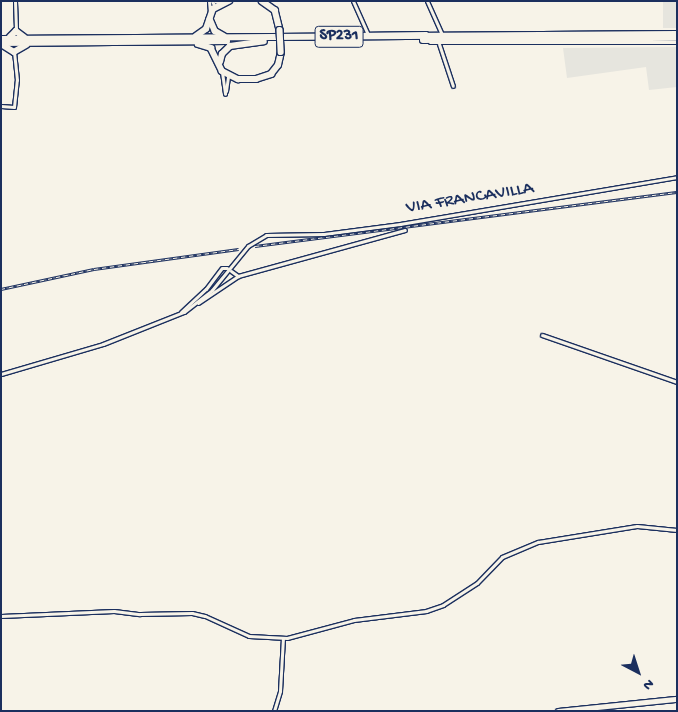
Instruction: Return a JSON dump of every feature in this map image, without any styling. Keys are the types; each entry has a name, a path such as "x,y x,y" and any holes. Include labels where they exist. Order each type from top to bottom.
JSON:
{"highway":[{"path":"212,6 229,1"},
{"path":"195,41 215,51 222,71 228,76 238,79 256,79 271,74 278,65 280,30 276,10 262,1"},
{"path":"212,6 215,31 229,37"},
{"path":"182,37 202,33 212,6"},
{"path":"1,38 11,37 16,31 24,37 56,38"},
{"name":"SP231","path":"1,38 350,37 677,33"},
{"name":"SP231","path":"1,44 677,38"},
{"path":"220,64 222,54 230,46 264,41"},
{"path":"1,44 9,46 14,52 22,45 68,42"}],"main road":[{"path":"558,711 677,698"}],"street":[{"path":"15,1 16,31"},
{"path":"353,1 367,33"},
{"path":"427,1 441,34"},
{"path":"350,37 367,33 677,33"},
{"path":"425,40 439,44 677,42"},
{"path":"439,44 453,86"},
{"path":"1,106 14,107 17,80 14,52"},
{"path":"222,71 225,86"},
{"path":"225,86 228,76"},
{"path":"225,86 238,79"},
{"name":"VIA FRANCAVILLA","path":"208,296 248,246 266,235 283,232 313,234 539,203 677,178"},
{"path":"1,374 103,344 180,314 238,276 405,230"},
{"path":"180,314 206,289 222,268 238,276"},
{"path":"542,335 677,382"},
{"path":"1,616 114,611 140,614 192,613 205,616 249,636 284,638 354,620 426,611 443,605 477,583 502,557 538,542 637,526 677,530"},
{"path":"274,711 280,691 284,638"}],"shaded area":[{"path":"663,1 677,1 677,28 663,28"},
{"path":"677,47 677,87 649,90 646,67 567,78 563,48"}],"railway":[{"path":"255,246 677,192"},
{"path":"1,289 94,269 239,249"}]}
